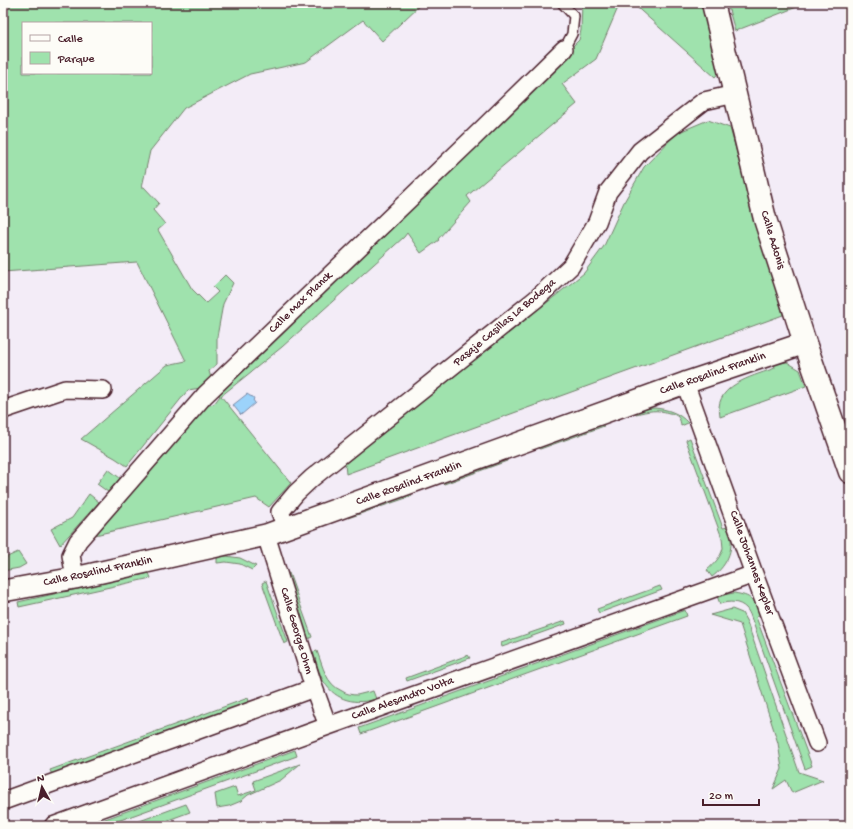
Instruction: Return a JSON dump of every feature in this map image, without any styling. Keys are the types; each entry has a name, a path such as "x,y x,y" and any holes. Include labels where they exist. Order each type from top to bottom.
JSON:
{"main road":[{"name":"Calle Adonis","path":"713,3 765,219 805,343 850,472"}],"street":[{"name":"Calle Max Planck","path":"74,578 71,555 78,541 205,396 564,49"},
{"name":"Pasaje Casillas La Bodega","path":"286,528 280,512 296,493 312,478 536,299 571,266 597,222 608,192 640,151 704,101 735,94"},
{"name":"Calle Rosalind Franklin","path":"3,591 74,578 266,535 685,383 805,343"},
{"name":"Calle Johannes Kepler","path":"685,383 817,743"},
{"path":"3,410 65,389 103,390"},
{"name":"Calle George Ohm","path":"266,535 314,688 328,726"},
{"name":"Calle Alesandro Volta","path":"53,826 754,574"},
{"path":"3,801 314,688"}],"lane":[{"path":"562,3 574,16 572,34 564,49"}],"green space":[{"path":"3,3 422,3 382,41 363,20 306,62 250,74 184,108 150,151 142,187 144,187 159,203 153,210 165,224 158,230 192,289 206,303 218,292 213,287 225,275 233,283 223,304 217,337 217,364 209,371 211,378 201,388 188,390 127,466 81,439 167,365 186,361 137,262 3,272"},
{"path":"582,3 620,3 596,59 562,84 577,104 467,196 471,202 438,239 439,240 421,253 407,233 282,347 221,396 291,483 269,507 256,498 95,535 204,406 214,404 220,396 217,392 579,40"},
{"path":"632,3 704,3 720,71 715,77"},
{"path":"727,3 807,3 735,31"},
{"path":"708,120 730,128 783,315 346,474 345,464 584,273 604,246 624,202 644,167 677,133"},
{"path":"787,362 800,370 806,386 720,417 719,407 721,399 733,386 750,377 775,368 774,364"},
{"path":"654,408 673,412 688,423 681,426 680,420 677,416 665,412 652,411 636,414 635,412"},
{"path":"602,424 604,426 540,449 539,447"},
{"path":"690,438 723,528 728,527 730,534 731,548 729,555 722,567 712,577 707,570 715,563 721,554 723,548 722,538 686,440"},
{"path":"507,458 507,461 444,484 442,482"},
{"path":"108,469 120,478 108,492 97,484"},
{"path":"411,493 412,496 348,518 347,516"},
{"path":"89,494 99,502 60,545 51,529 72,518"},
{"path":"18,552 26,564 19,568 3,571 3,559"},
{"path":"226,556 240,558 256,566 252,570 240,564 226,562 217,563 217,558"},
{"path":"149,573 151,578 19,607 18,602"},
{"path":"289,573 312,637 308,639 286,574"},
{"path":"266,581 288,642 284,644 262,583"},
{"path":"660,586 662,590 599,613 597,609"},
{"path":"734,593 745,595 756,605 760,615 756,617 812,766 805,769 750,613 746,608 737,603 727,602 720,604 717,596"},
{"path":"732,609 742,613 747,622 799,772 823,780 792,793 786,780 773,789 782,769 778,743 740,624 710,615"},
{"path":"685,610 687,616 361,734 359,728"},
{"path":"565,621 566,624 502,647 501,643"},
{"path":"317,651 323,669 332,684 345,693 353,695 373,691 376,699 361,702 347,700 334,694 324,682 321,675 313,652"},
{"path":"468,655 470,658 407,681 406,678"},
{"path":"248,698 250,704 52,775 50,770"},
{"path":"295,750 297,756 104,826 86,826"},
{"path":"300,764 281,780 248,795 241,801 229,806 217,808 215,794 235,787 238,796 256,790 253,781"},
{"path":"186,804 190,812 152,826 126,826"}],"water":[{"path":"247,394 253,397 255,403 241,415 233,405"}]}
